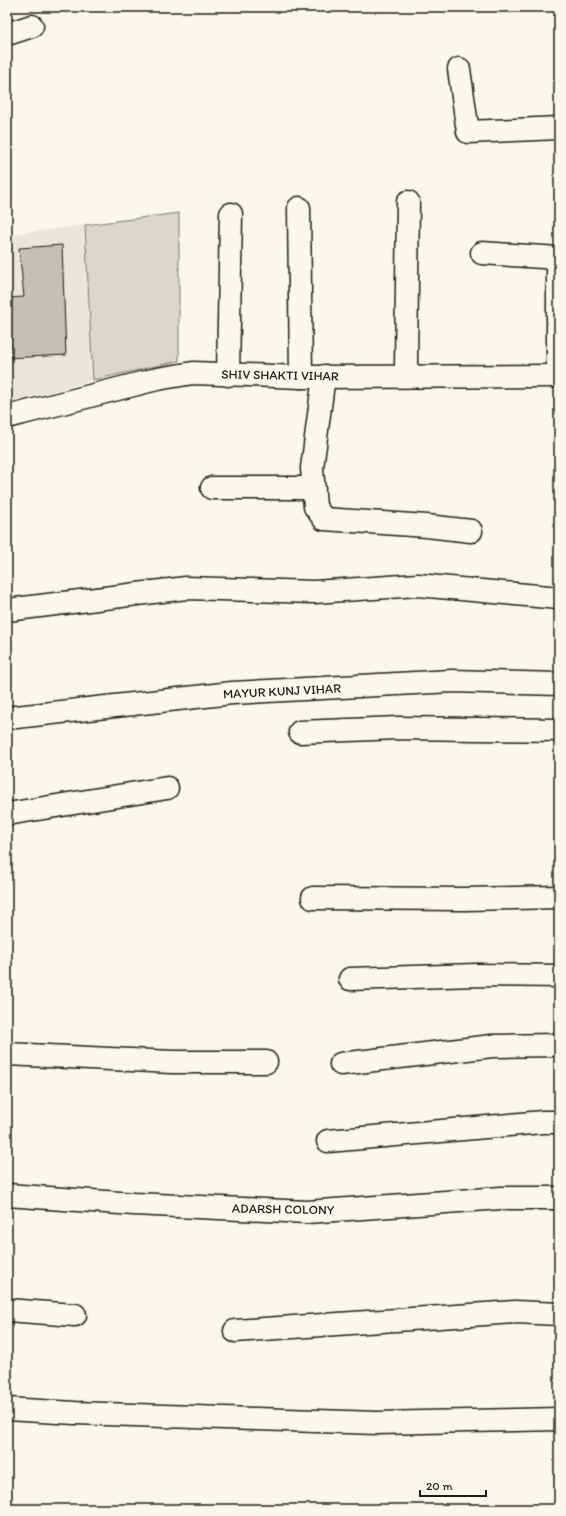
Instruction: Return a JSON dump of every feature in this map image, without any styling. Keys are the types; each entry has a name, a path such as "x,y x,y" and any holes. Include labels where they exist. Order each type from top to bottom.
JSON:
{"street":[{"path":"7,34 32,26"},
{"path":"459,69 468,132 559,128"},
{"path":"408,202 406,365 410,376"},
{"path":"299,208 300,377"},
{"path":"228,375 231,214"},
{"path":"482,253 558,258 558,376"},
{"name":"SHIV SHAKTI VIHAR","path":"7,417 157,379 193,373 300,377 558,376"},
{"path":"324,376 312,468 315,507 324,520 427,526 471,531"},
{"path":"212,488 314,488"},
{"path":"7,610 186,588 314,592 418,585 559,598"},
{"name":"MAYUR KUNJ VIHAR","path":"7,718 232,693 452,681 559,684"},
{"path":"300,732 398,728 559,730"},
{"path":"7,814 167,788"},
{"path":"313,898 465,899 559,897"},
{"path":"350,979 476,975 559,976"},
{"path":"341,1064 492,1046 559,1045"},
{"path":"7,1054 172,1062 266,1062"},
{"path":"328,1141 527,1123 559,1122"},
{"name":"ADARSH COLONY","path":"7,1195 134,1204 307,1212 502,1198 559,1198"},
{"path":"7,1310 75,1314"},
{"path":"235,1331 515,1312 559,1314"},
{"path":"7,1409 75,1413 378,1423 559,1419"}],"shaded area":[{"path":"179,213 179,361 93,380 10,404 7,345 7,235"},
{"path":"179,213 179,361 93,380 85,225"}],"building":[{"path":"62,245 66,355 8,358 7,298 24,297 19,248"}]}
